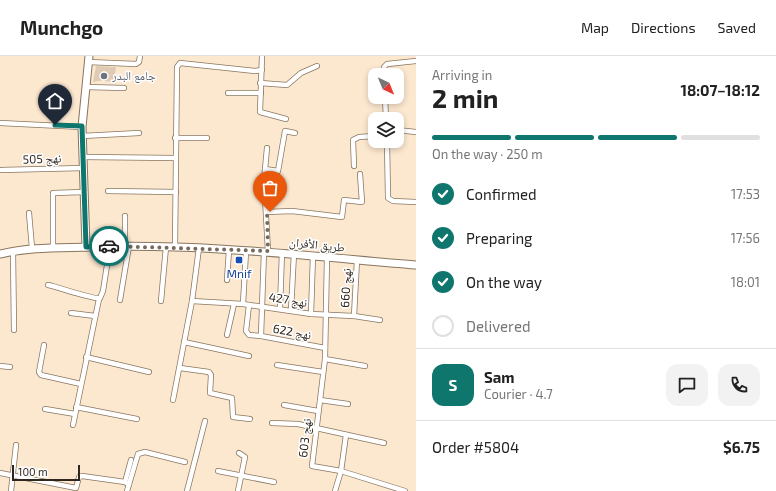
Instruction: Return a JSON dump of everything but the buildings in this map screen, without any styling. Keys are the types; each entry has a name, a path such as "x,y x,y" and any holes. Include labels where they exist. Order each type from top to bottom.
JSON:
{"main road":[{"path":"86,247 82,126 89,59"},
{"name":"طريق الأفران","path":"0,254 32,248 53,247 176,247 282,252 416,266"}],"street":[{"path":"89,59 136,64 139,62 140,56"},
{"path":"262,56 260,112 286,118"},
{"path":"384,68 387,64 416,61"},
{"path":"176,247 175,138 177,67 180,64 255,71 262,70"},
{"path":"260,83 287,85 301,73 317,66"},
{"path":"86,87 124,88"},
{"path":"228,93 261,93"},
{"path":"0,123 82,126"},
{"path":"265,169 278,171 285,131 295,133"},
{"path":"404,131 416,132"},
{"path":"82,136 139,133"},
{"path":"354,166 353,140 359,137 368,136"},
{"path":"175,138 207,138"},
{"name":"نهج 622","path":"267,148 265,169 267,212 266,251 261,336 325,348"},
{"path":"387,148 388,198 393,201 416,202"},
{"path":"83,157 175,158"},
{"name":"نهج 505","path":"2,170 84,168"},
{"path":"267,212 292,212 342,217 344,200 362,202 360,174"},
{"path":"108,190 176,192"},
{"path":"53,247 52,193 85,192"},
{"path":"29,213 32,248"},
{"path":"120,300 127,246 125,216"},
{"path":"73,425 95,316 99,299 103,292 110,246"},
{"path":"160,301 166,247"},
{"path":"174,400 192,301 199,248"},
{"path":"227,280 229,250"},
{"path":"13,251 14,330"},
{"path":"243,304 246,251"},
{"path":"280,308 282,252"},
{"path":"291,310 294,253"},
{"path":"311,314 313,255"},
{"name":"نهج 603","path":"327,257 325,359 312,466 341,471 396,490 405,491"},
{"name":"نهج 660","path":"354,316 357,260"},
{"path":"48,285 99,299"},
{"name":"نهج 427","path":"192,301 243,304 280,308 325,316 354,316 380,320"},
{"path":"227,335 234,304"},
{"path":"249,305 246,331 249,335 261,336"},
{"path":"71,313 95,316"},
{"path":"184,342 249,356"},
{"path":"44,345 40,372 41,375 81,384"},
{"path":"86,357 149,372"},
{"path":"325,359 365,366"},
{"path":"277,365 323,372"},
{"path":"0,366 10,367"},
{"path":"180,368 209,372 211,375 210,393 232,398 233,417 250,419"},
{"path":"320,400 348,404"},
{"path":"284,405 318,411"},
{"path":"76,407 137,419"},
{"path":"45,409 75,414"},
{"path":"187,491 204,421"},
{"path":"272,423 298,424 316,427 384,443"},
{"path":"335,491 341,471 346,435"},
{"path":"11,491 16,445"},
{"path":"127,483 138,454 145,452 185,462"},
{"path":"238,491 245,456 239,454"},
{"path":"127,491 131,460"},
{"path":"218,471 274,482"},
{"path":"0,473 76,488 79,477 82,476 127,483"}],"way so far":[{"path":"109,246 268,251 267,212 270,212"}],"place":[{"name":"جامع البدر","path":"104,76"},
{"name":"Mnif","path":"239,260"}],"route":[{"path":"55,125 82,126 86,247 109,246"}]}
